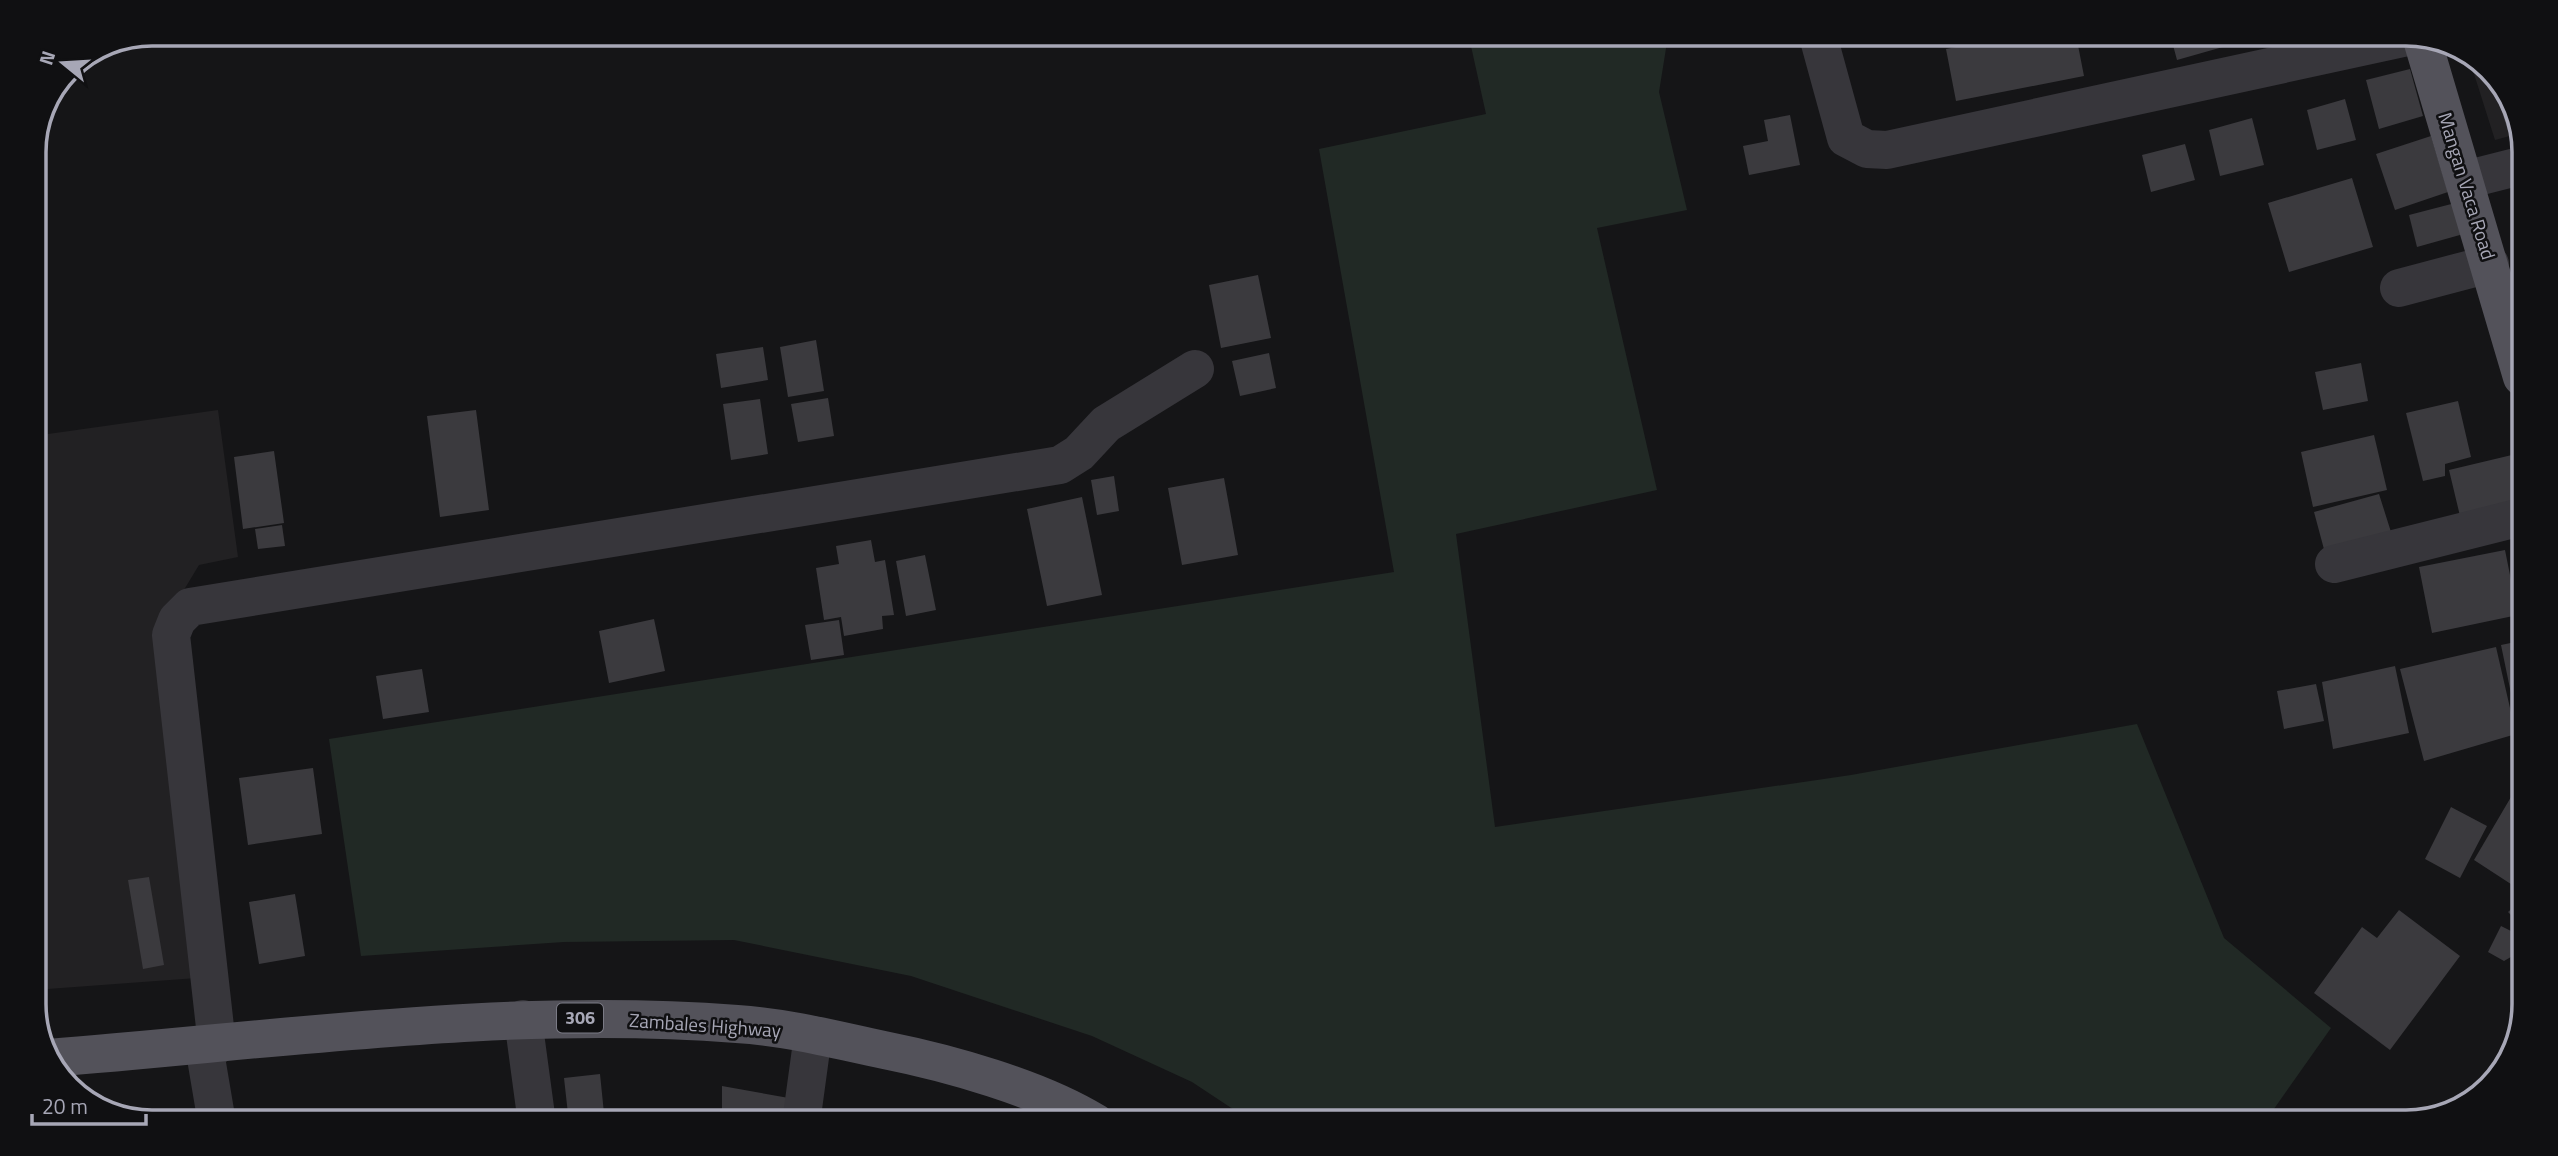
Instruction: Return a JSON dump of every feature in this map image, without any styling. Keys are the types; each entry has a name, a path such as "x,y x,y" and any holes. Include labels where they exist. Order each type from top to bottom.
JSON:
{"main road":[{"name":"Mangan Vaca Road","path":"2423,48 2512,342"},
{"name":"Zambales Highway","path":"60,1057 523,1019 605,1018 739,1024 813,1035 942,1062 1058,1110"}],"street":[{"path":"1821,46 1846,138 1867,149 1888,150 2372,46"},
{"path":"2465,180 2512,168"},
{"path":"2399,288 2490,264"},
{"path":"216,1110 171,635 177,620 190,607 1060,465 1079,453 1106,424 1195,369"},
{"path":"2334,564 2512,519"},
{"path":"523,1019 535,1110"},
{"path":"803,1110 813,1035"}],"shaded area":[{"path":"1471,46 1666,46 1659,92 1687,210 1597,228 1657,490 1456,534 1495,827 1851,775 2137,724 2224,938 2331,1028 2273,1110 1234,1110 1192,1082 1092,1036 911,976 734,940 564,942 361,956 329,739 1394,572 1319,149 1486,114"},
{"path":"2473,69 2490,87 2507,118 2511,136 2495,140"},
{"path":"218,410 238,557 199,565 173,608 224,976 46,989 46,434"}],"building":[{"path":"1961,46 2078,46 2084,76 1956,101 1946,49"},
{"path":"2173,46 2226,46 2177,60"},
{"path":"2410,69 2423,116 2379,129 2366,80"},
{"path":"2345,99 2356,140 2317,150 2307,110"},
{"path":"2498,99 2507,118 2508,131"},
{"path":"1790,115 1800,165 1749,175 1743,146 1768,141 1764,120"},
{"path":"2252,118 2264,165 2220,176 2209,130"},
{"path":"2431,136 2448,192 2395,210 2376,154"},
{"path":"2185,144 2195,180 2151,192 2142,155"},
{"path":"2352,178 2373,247 2289,272 2268,203"},
{"path":"2459,202 2467,233 2417,247 2409,215"},
{"path":"1258,275 1271,338 1221,348 1209,285"},
{"path":"816,340 824,391 788,397 780,347"},
{"path":"763,347 768,380 721,388 716,354"},
{"path":"1269,353 1276,388 1240,396 1232,361"},
{"path":"2361,363 2368,401 2323,410 2315,372"},
{"path":"828,398 834,436 798,442 791,404"},
{"path":"760,399 768,454 731,460 723,404"},
{"path":"2458,401 2471,457 2445,464 2445,476 2423,481 2406,413"},
{"path":"476,410 489,510 440,517 427,416"},
{"path":"2374,435 2387,490 2313,507 2301,452"},
{"path":"274,451 284,523 243,529 234,457"},
{"path":"2512,455 2512,504 2460,516 2449,470"},
{"path":"1114,476 1119,511 1097,515 1091,480"},
{"path":"1224,478 1238,555 1182,565 1168,488"},
{"path":"2379,494 2391,532 2325,553 2314,512"},
{"path":"1082,497 1102,595 1047,606 1027,509"},
{"path":"282,525 285,546 258,549 255,529"},
{"path":"871,540 875,562 885,560 894,615 882,616 883,629 844,636 841,617 824,620 816,568 839,564 836,546"},
{"path":"2505,550 2512,585 2512,616 2432,633 2419,567"},
{"path":"925,555 936,610 906,616 896,561"},
{"path":"654,619 665,671 609,683 599,631"},
{"path":"839,620 844,655 811,660 805,625"},
{"path":"2512,643 2512,698 2501,645"},
{"path":"2496,647 2512,717 2512,735 2424,761 2400,669"},
{"path":"2395,666 2409,733 2333,749 2322,682"},
{"path":"422,669 429,712 383,719 376,676"},
{"path":"2316,684 2324,721 2284,729 2277,691"},
{"path":"313,768 322,834 248,845 239,778"},
{"path":"2511,797 2512,798 2512,885 2474,860"},
{"path":"2451,807 2487,826 2460,878 2425,859"},
{"path":"149,877 164,965 143,969 128,880"},
{"path":"295,894 305,956 259,964 249,902"},
{"path":"2399,910 2460,956 2390,1050 2314,993 2362,927 2377,938"},
{"path":"2501,926 2512,932 2512,956 2504,961 2488,952"},
{"path":"600,1074 604,1110 568,1110 564,1078"},
{"path":"722,1086 800,1100 799,1110 722,1110"}]}
